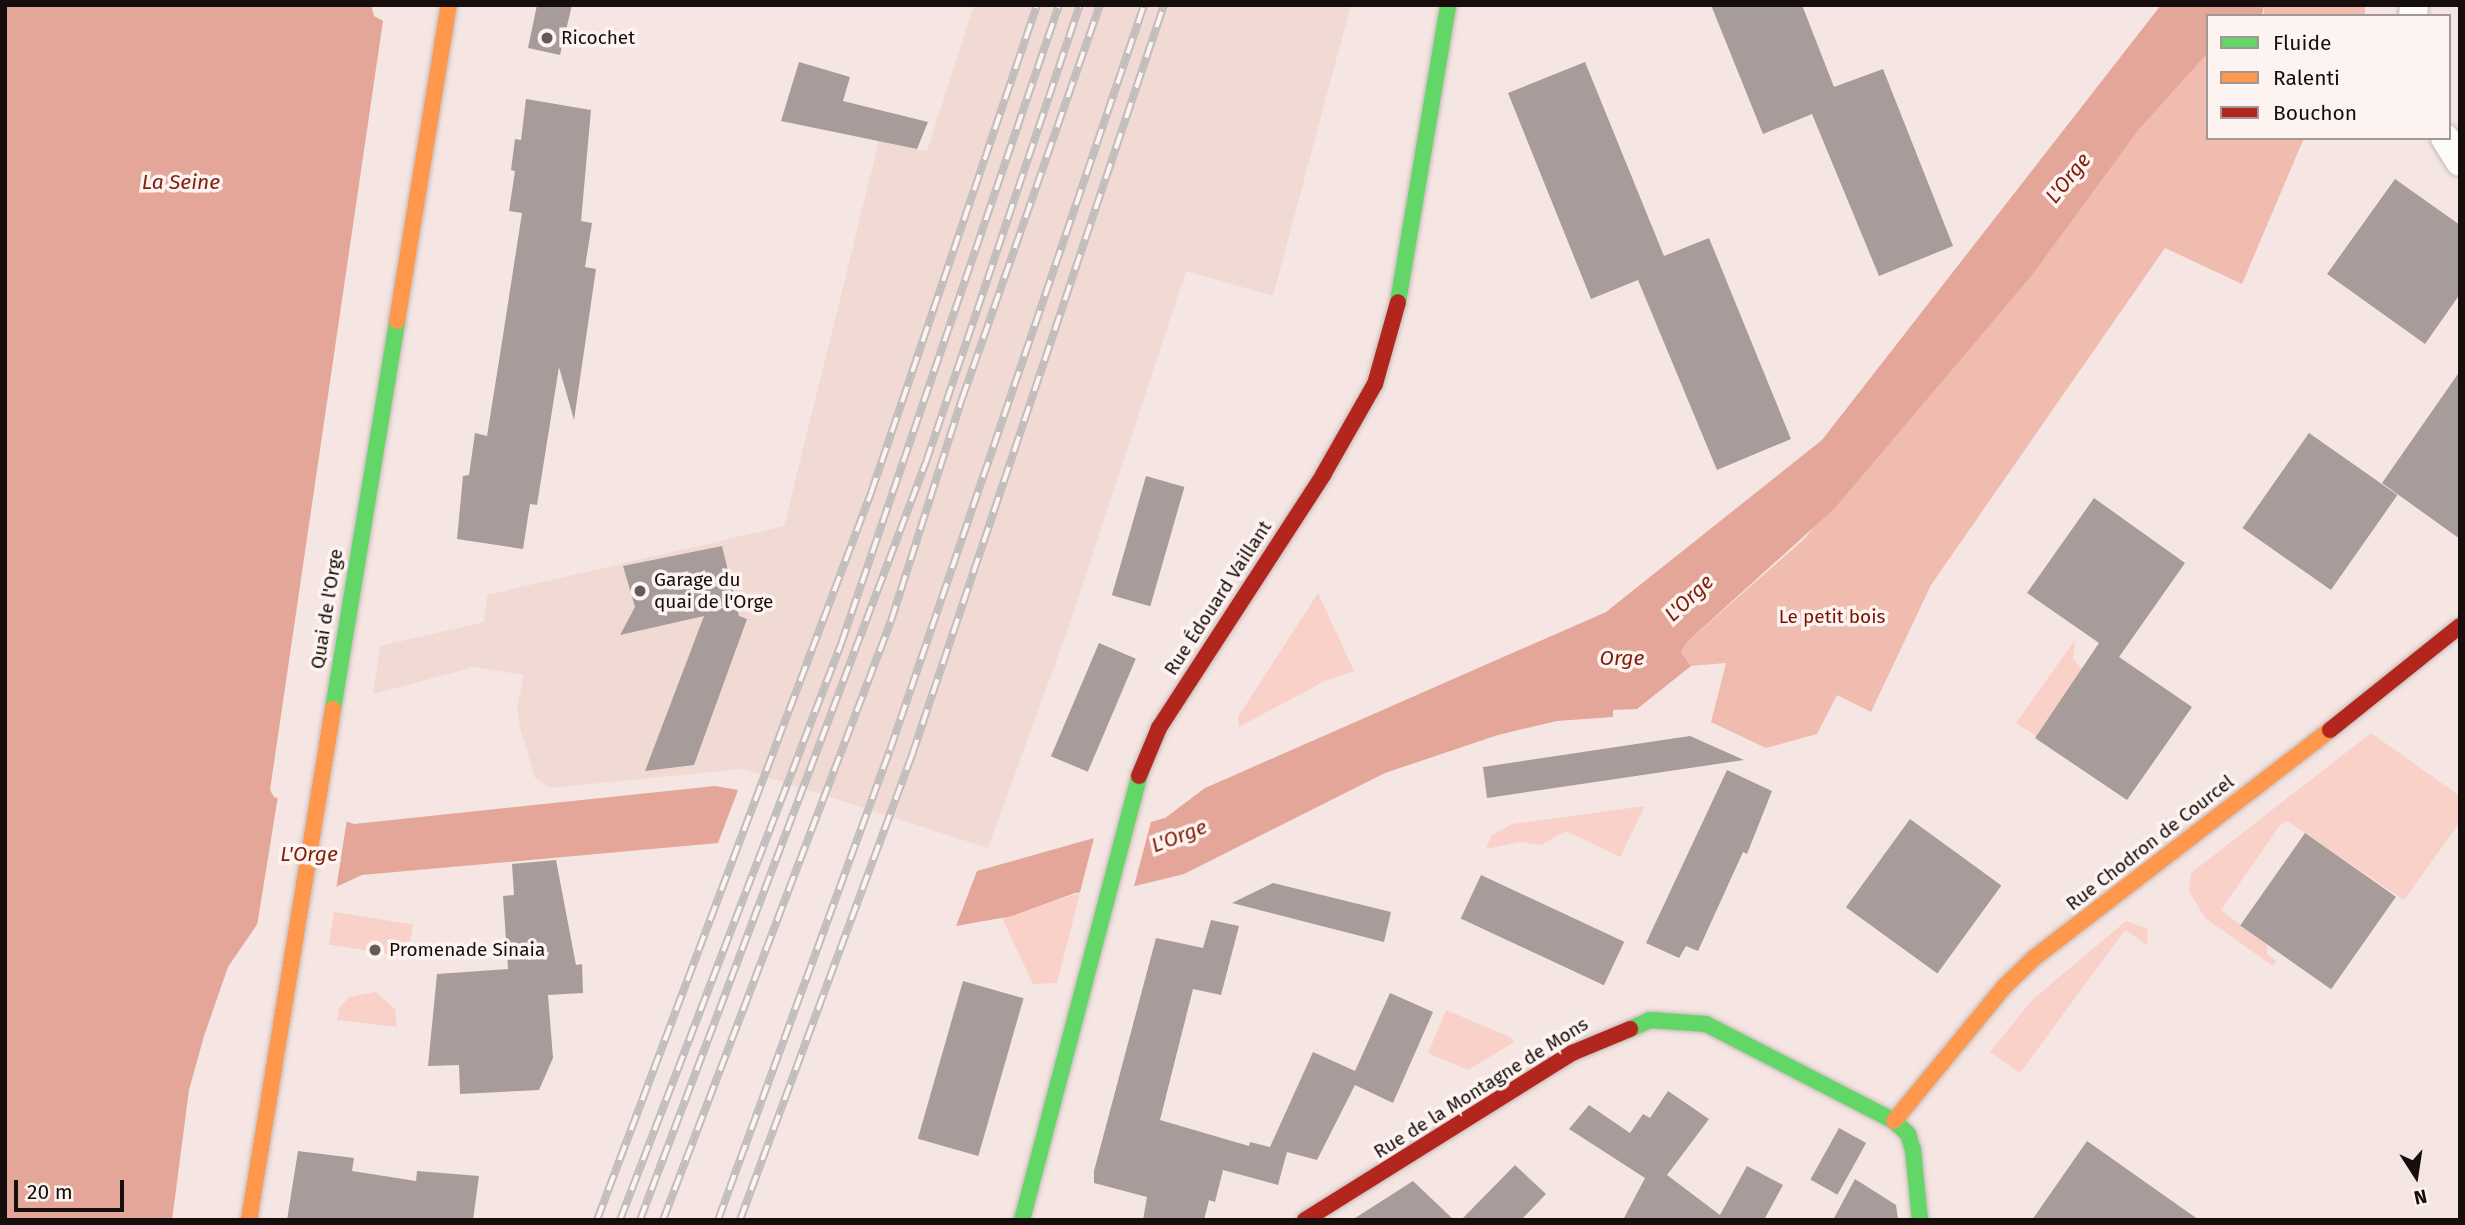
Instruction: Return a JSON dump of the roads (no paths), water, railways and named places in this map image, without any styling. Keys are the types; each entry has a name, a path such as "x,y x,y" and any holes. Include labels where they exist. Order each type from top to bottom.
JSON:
{"street":[{"name":"Quai de l'Orge","path":"249,1220 449,5"},
{"name":"Rue Édouard Vaillant","path":"1022,1220 1129,807 1159,728 1337,454 1375,384 1402,288 1448,5"},
{"path":"2446,140 2460,162"},
{"name":"Rue Chodron de Courcel","path":"1894,1121 2005,986 2034,958 2432,652 2460,626"},
{"name":"Rue de la Montagne de Mons","path":"1305,1220 1572,1053 1650,1020 1706,1024 1894,1121 1908,1135 1913,1150 1920,1220"}],"water":[{"name":"La Seine","path":"5,5 371,5 374,16 383,21 270,790 274,797 354,824 715,786 738,790 718,843 362,875 258,923 228,967 204,1036 189,1090 172,1220 5,1220"},
{"name":"Orge","path":"2161,5 2264,5 2262,14 2206,14 2206,55 2139,129 2033,274 1834,509 1687,642 1681,652 1691,666 1637,709 1613,710 1613,717 1557,721 1498,735 1385,773 1184,874 1135,886 1075,893 1012,916 956,926 977,871 1165,818 1205,788 1606,612 1822,440"}],"railway":[{"path":"597,1220 871,493 1037,5"},
{"path":"620,1220 841,644 1059,5"},
{"path":"640,1220 926,462 1080,5"},
{"path":"663,1220 891,621 962,399 1100,5"},
{"path":"718,1220 890,750 1144,5"},
{"path":"740,1220 912,755 1164,5"}],"place":[{"name":"Ricochet","path":"547,38"},
{"name":"Garage du quai de l'Orge","path":"640,591"},
{"name":"Promenade Sinaia","path":"375,950"}],"water label":[{"name":"L'Orge","path":"2068,178"},
{"name":"L'Orge","path":"1689,598"},
{"name":"L'Orge","path":"1179,836"},
{"name":"L'Orge","path":"309,854"}],"park label":[{"name":"Le petit bois","path":"1832,617"}]}
